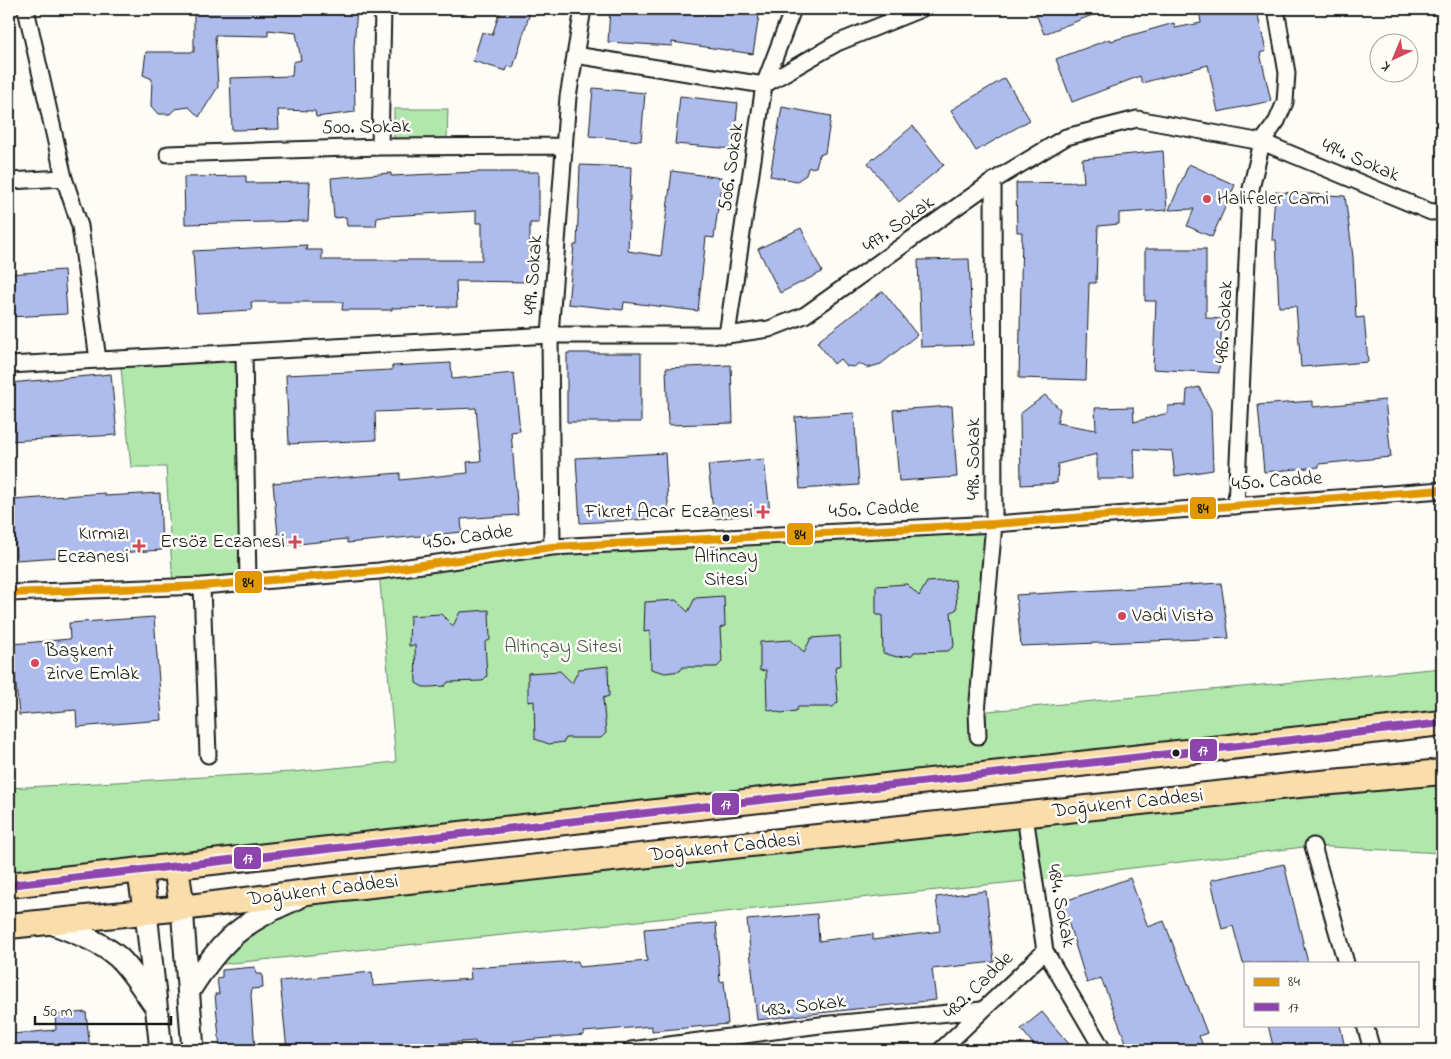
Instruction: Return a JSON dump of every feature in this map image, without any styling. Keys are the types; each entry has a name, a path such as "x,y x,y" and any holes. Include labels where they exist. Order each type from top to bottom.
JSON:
{"main road":[{"name":"Doğukent Caddesi","path":"9,885 1442,723"},
{"name":"Doğukent Caddesi","path":"9,926 182,908 315,891 1299,785 1442,772"},
{"path":"176,867 182,908 193,1050"},
{"path":"140,871 161,1050"},
{"path":"189,991 215,952 232,935 263,912 315,891"},
{"path":"49,922 85,936 108,950 124,964 156,1007"}],"street":[{"path":"26,9 64,178 80,226 98,360"},
{"path":"380,147 383,9"},
{"name":"499. Sokak","path":"552,547 550,334 568,97 583,9"},
{"name":"506. Sokak","path":"727,335 764,85 793,9"},
{"path":"575,55 764,85 836,43 921,9"},
{"path":"1262,142 1277,121 1285,102 1287,73 1276,9"},
{"name":"497. Sokak","path":"9,365 550,334 727,335 769,329 805,315 993,180 1066,138 1137,118 1262,142"},
{"name":"494. Sokak","path":"1262,142 1430,212 1442,211"},
{"name":"496. Sokak","path":"1236,506 1250,193 1262,142"},
{"name":"500. Sokak","path":"168,154 380,147 564,146"},
{"path":"9,181 64,178"},
{"name":"498. Sokak","path":"978,736 978,712 994,524 993,180"},
{"path":"244,353 248,582"},
{"name":"450. Cadde","path":"9,593 202,586 379,571 552,547 994,524 1442,490"},
{"path":"202,586 208,755"},
{"name":"484. Sokak","path":"1024,816 1045,952 1103,1050"},
{"path":"1312,846 1346,962"},
{"name":"482. Cadde","path":"942,1050 1045,952"},
{"name":"483. Sokak","path":"630,1050 820,1025 982,1010"},
{"path":"1365,1026 1372,1050"}],"green space":[{"path":"394,109 448,109 447,139 394,141"},
{"path":"244,353 248,582 173,587 166,467 131,467 120,358"},
{"name":"Altinçay Sitesi","path":"994,524 978,712 1442,668 1442,723 9,884 9,788 293,772 396,762 379,571 552,547"},
{"path":"1442,772 1442,853 1312,846 1034,880 204,966 315,891"}],"building":[{"path":"194,9 357,9 354,46 355,112 316,117 315,111 278,110 279,129 232,130 230,78 292,76 293,62 301,60 296,33 268,30 268,36 215,35 218,87 199,117 189,107 175,109 170,114 158,114 151,106 152,79 143,75 146,52 194,52"},
{"path":"501,9 531,9 513,68 508,66 506,71 473,61 482,32 492,35"},
{"path":"610,9 760,9 753,54 672,42 672,46 608,42"},
{"path":"1034,9 1105,9 1105,10 1044,34"},
{"path":"1199,9 1255,9 1266,51 1260,53 1271,101 1218,112 1208,65 1142,83 1140,76 1072,102 1056,59 1110,39 1111,41 1174,23 1175,28 1201,23"},
{"path":"1005,78 1030,120 976,151 951,110"},
{"path":"593,88 645,93 641,141 589,136"},
{"path":"680,96 738,103 733,149 675,144"},
{"path":"782,107 831,116 825,153 819,155 816,167 808,168 806,175 797,181 770,176"},
{"path":"913,126 944,165 899,202 868,163"},
{"path":"1163,151 1167,210 1119,213 1119,224 1098,226 1096,283 1089,283 1086,380 1019,378 1022,232 1017,232 1016,183 1084,182 1082,159"},
{"name":"Halifeler Cami","path":"1189,164 1235,185 1212,237 1187,226 1194,209 1169,210"},
{"path":"580,165 631,167 628,251 661,256 672,171 722,178 714,238 706,237 698,311 624,302 623,310 568,304 574,245 577,245"},
{"path":"476,172 539,172 539,223 530,223 530,282 456,281 457,307 342,310 343,302 251,302 252,310 197,313 193,251 307,245 306,250 322,250 322,260 482,260 482,223 476,223 476,211 388,216 377,218 376,226 347,226 346,217 334,218 331,178 391,173 391,176"},
{"path":"246,176 246,183 310,182 308,221 185,224 184,177"},
{"path":"1275,192 1345,196 1353,257 1356,318 1364,317 1368,362 1301,367 1296,306 1279,307 1276,240 1272,240"},
{"path":"801,228 822,272 780,293 758,249"},
{"path":"1145,249 1206,249 1206,318 1222,319 1219,373 1153,369 1156,301 1145,301"},
{"path":"969,259 973,345 921,347 918,260"},
{"path":"64,270 67,314 9,317 9,274"},
{"path":"883,291 917,335 881,364 867,368 859,363 854,367 846,366 840,359 834,364 817,342"},
{"path":"567,353 641,353 641,422 567,422"},
{"path":"451,363 452,379 514,373 520,431 511,432 518,515 461,519 462,532 347,543 347,539 279,546 273,483 400,473 400,480 468,473 467,462 481,461 476,408 375,412 376,440 289,444 286,375 392,370 392,366"},
{"path":"731,365 733,423 668,425 666,368"},
{"path":"111,374 117,435 9,441 9,383"},
{"path":"1199,387 1211,410 1213,470 1175,476 1172,451 1134,449 1135,479 1097,479 1097,454 1058,464 1057,483 1021,485 1020,414 1045,395 1060,409 1057,423 1096,430 1095,408 1133,407 1134,422 1168,413 1168,406 1186,405 1187,390"},
{"path":"1385,400 1391,457 1264,472 1258,405 1313,401 1313,407"},
{"path":"952,406 957,477 899,481 893,410"},
{"path":"854,413 859,485 800,489 795,417"},
{"path":"665,453 669,518 580,523 576,458"},
{"path":"764,459 770,512 714,519 708,465"},
{"path":"105,493 105,496 160,493 162,550 16,560 13,500"},
{"path":"955,580 957,609 951,612 954,646 948,651 914,652 912,655 897,657 883,653 882,615 876,615 876,586 907,584 919,596 927,582"},
{"name":"Vadi Vista","path":"1221,583 1229,638 1021,646 1016,595"},
{"path":"724,596 725,626 720,628 722,662 717,667 683,667 680,671 665,673 651,669 650,631 644,632 645,602 676,600 688,612 695,598"},
{"path":"489,610 490,640 485,642 487,676 482,681 448,682 445,686 430,687 423,687 416,683 415,645 409,646 410,616 441,614 453,626 460,612"},
{"path":"154,617 162,720 77,727 76,710 19,715 12,644 70,639 69,623"},
{"path":"840,636 841,665 835,667 838,702 833,707 798,707 796,711 781,713 767,709 766,670 760,671 760,642 791,640 804,652 811,638"},
{"path":"608,666 609,696 603,698 606,733 601,738 566,738 564,742 549,744 535,739 534,701 528,702 528,673 560,671 572,683 579,669"},
{"path":"1284,864 1308,962 1243,963 1233,926 1222,929 1211,880"},
{"path":"1130,878 1148,927 1164,921 1207,1033 1199,1036 1205,1050 1129,1050 1101,978 1087,983 1062,902"},
{"path":"986,891 994,962 932,969 936,1000 757,1020 747,920 817,914 819,941 873,934 873,940 940,931 936,897"},
{"path":"716,923 720,982 724,981 728,1024 652,1031 652,1026 584,1032 584,1035 513,1041 514,1047 476,1050 475,1041 377,1048 378,1050 287,1050 280,981 372,972 373,986 471,979 470,968 578,961 579,967 647,961 644,929"},
{"path":"255,967 256,974 262,974 263,988 252,989 251,995 255,1050 225,1050 224,1047 220,1048 215,994 219,994 217,978 222,977 222,970"},
{"path":"86,1012 90,1050 13,1050 12,1034 56,1030 55,1015"},
{"path":"1042,1012 1074,1050 1038,1050 1021,1029"},
{"path":"1268,1026 1340,1026 1345,1048 1335,1050 1274,1050"}],"transit line":[{"name":"84","path":"9,593 202,586 379,571 552,547 994,524 1442,490"},
{"name":"17","path":"9,885 1442,723"}],"place":[{"name":"Halifeler Cami","path":"1207,199"},
{"name":"Fikret Acar Eczanesi","path":"763,512"},
{"name":"Altincay Sitesi","path":"726,538"},
{"name":"Ersöz Eczanesi","path":"295,542"},
{"name":"Kırmızı Eczanesi","path":"139,546"},
{"name":"Vadi Vista","path":"1122,616"},
{"name":"Başkent Zirve Emlak","path":"35,663"}]}
